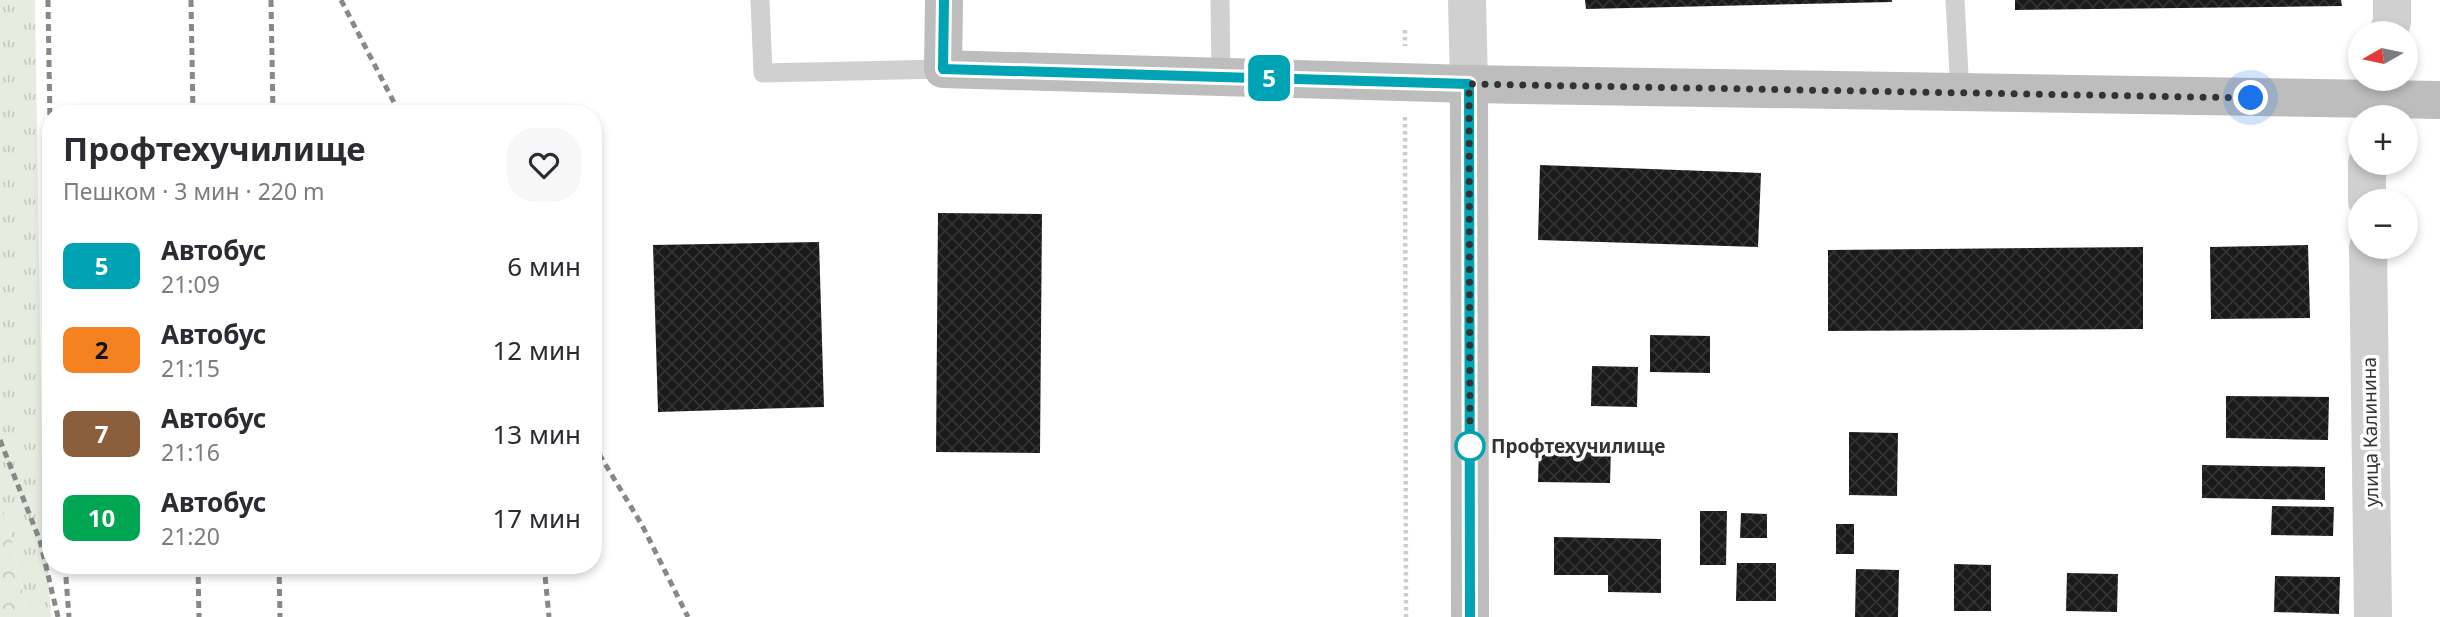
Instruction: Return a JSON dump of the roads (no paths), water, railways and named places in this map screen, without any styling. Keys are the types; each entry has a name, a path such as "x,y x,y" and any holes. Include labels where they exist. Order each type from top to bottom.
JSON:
{"street":[{"path":"943,0 943,69 1469,84 2440,100"},
{"path":"1467,0 1470,617"},
{"path":"2389,21 2392,0"},
{"name":"улица Калинина","path":"2368,259 2373,617"}],"lane":[{"path":"760,0 763,73 943,69"},
{"path":"1220,0 1221,77"},
{"path":"1955,0 1960,93"}],"railway":[{"path":"48,0 50,105"},
{"path":"191,0 193,105"},
{"path":"271,0 273,105"},
{"path":"341,0 395,105"},
{"path":"0,440 42,549"},
{"path":"602,459 642,525 688,617"},
{"path":"48,574 58,617"},
{"path":"66,574 69,617"},
{"path":"198,574 199,617"},
{"path":"279,574 280,617"},
{"path":"545,574 549,617"}],"place":[{"name":"Профтехучилище","path":"1470,446"}]}
